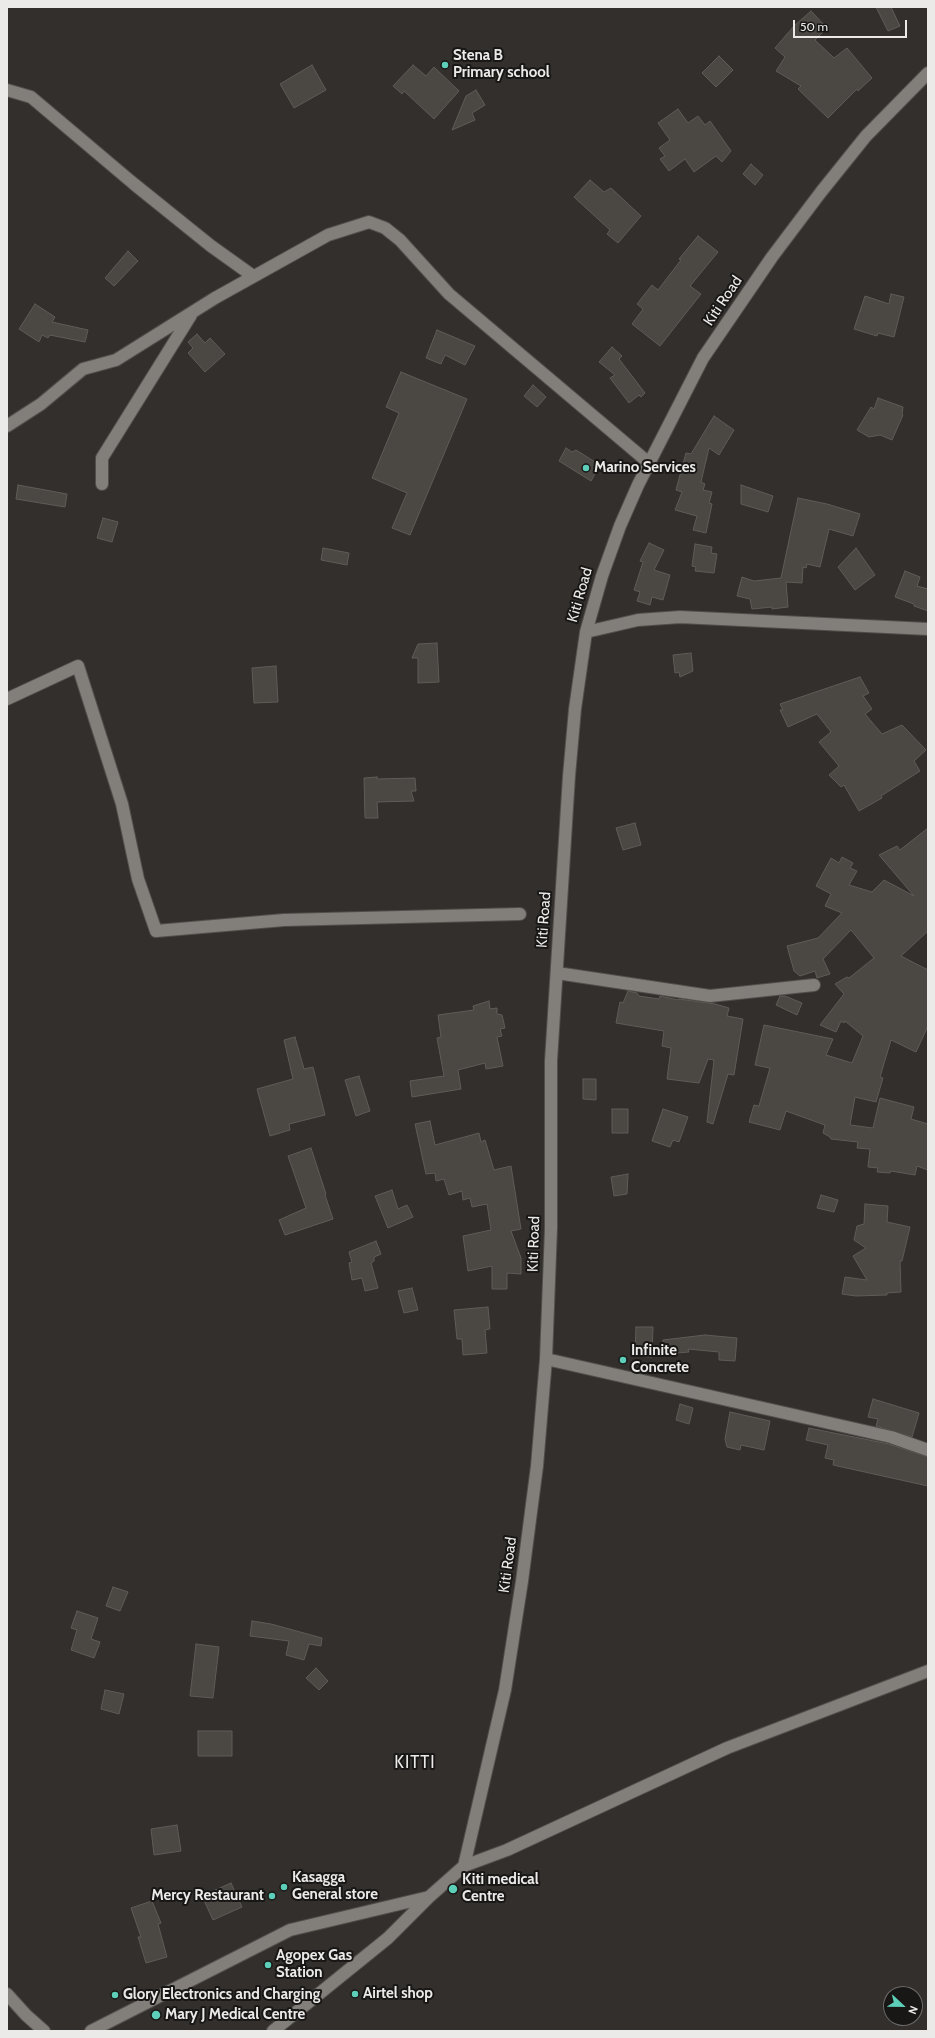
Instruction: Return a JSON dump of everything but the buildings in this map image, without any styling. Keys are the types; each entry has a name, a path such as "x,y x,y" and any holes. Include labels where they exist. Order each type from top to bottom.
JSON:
{"street":[{"name":"Kiti Road","path":"464,1866 478,1812 506,1682 522,1581 536,1474 546,1359 551,1228 551,1061 556,973 575,709 586,632 602,576 620,526 649,463 703,358 772,257 866,136 928,73"},
{"path":"7,90 31,97 134,184 211,246 253,276"},
{"path":"7,426 41,404 83,369 116,360 253,276 334,233 370,222 385,228 415,256 449,294 649,463"},
{"path":"102,484 102,458 192,312"},
{"path":"586,632 638,620 680,617 928,629"},
{"path":"7,699 78,666 122,804 138,879 156,931 284,920 520,914"},
{"path":"556,973 710,996 814,985"},
{"path":"546,1359 891,1437 928,1450"},
{"path":"273,2031 388,1938 429,1897 464,1866 507,1850 727,1748 928,1671"},
{"path":"91,2031 290,1930 429,1897"},
{"path":"7,1994 41,2031"}],"place":[{"name":"Stena B Primary school","path":"445,65"},
{"name":"Marino Services","path":"586,468"},
{"name":"Infinite Concrete","path":"623,1360"},
{"name":"Kasagga General store","path":"284,1887"},
{"name":"Kiti medical Centre","path":"453,1889"},
{"name":"Mercy Restaurant","path":"272,1896"},
{"name":"Agopex Gas Station","path":"268,1965"},
{"name":"Airtel shop","path":"355,1994"},
{"name":"Glory Electronics and Charging","path":"115,1995"},
{"name":"Mary J Medical Centre","path":"156,2015"}],"district":[{"name":"KITTI","path":"415,1763"}]}
